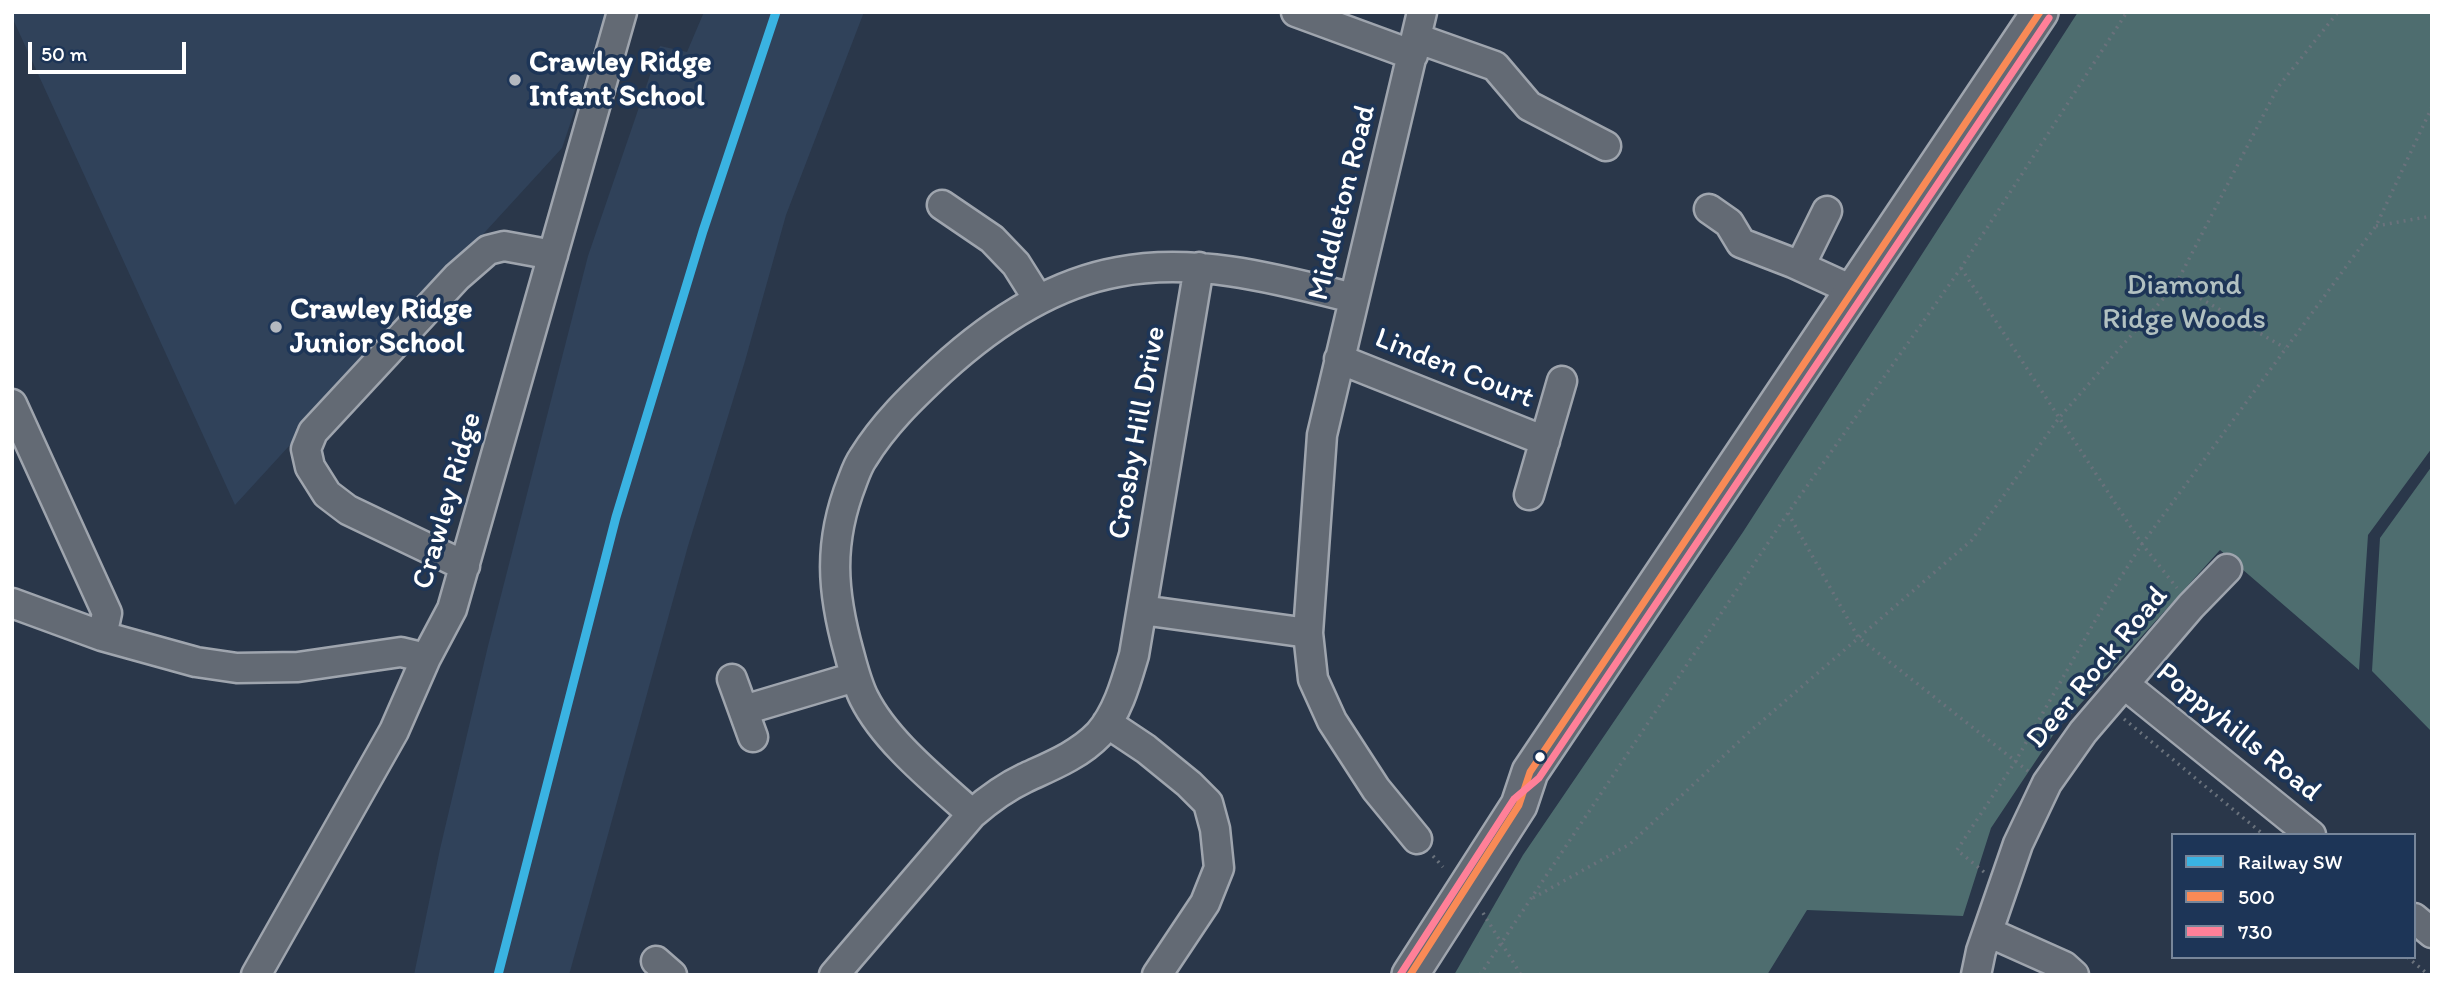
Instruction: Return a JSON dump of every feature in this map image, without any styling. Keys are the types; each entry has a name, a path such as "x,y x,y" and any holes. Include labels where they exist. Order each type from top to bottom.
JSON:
{"main road":[{"path":"1410,975 1519,805 1530,772 2040,12"},
{"path":"1387,975 1506,792 1530,772"}],"street":[{"name":"Crawley Ridge","path":"256,975 394,731 426,658 453,609 622,12"},
{"path":"1296,12 1417,35 1495,66 1529,106 1606,146"},
{"name":"Middleton Road","path":"1417,35 1322,435 1308,633 1313,679 1332,721 1376,789 1417,839"},
{"path":"942,205 992,239 1016,264 1038,299"},
{"path":"1709,209 1729,223 1741,243 1852,290"},
{"path":"1800,266 1827,211"},
{"path":"465,566 348,510 327,494 310,467 306,449 313,432 457,276 488,250 504,246 553,255"},
{"path":"972,814 898,744 864,698 855,677 838,613 833,561 843,504 861,460 897,411 992,327 1038,299 1116,272 1165,266 1199,267 1307,286 1353,298"},
{"name":"Crosby Hill Drive","path":"834,975 972,814 1023,779 1062,762 1083,748 1107,723 1121,696 1134,655 1199,267"},
{"name":"Linden Court","path":"1339,359 1545,441"},
{"name":"Linden Court","path":"1529,495 1562,381"},
{"path":"12,404 107,612 102,636"},
{"name":"Deer Rock Road","path":"1976,975 1981,951 2018,844 2047,783 2082,732 2191,606 2227,569"},
{"path":"12,603 102,636 196,662 237,668 298,667 401,652 426,658"},
{"path":"1142,610 1308,633"},
{"path":"744,710 855,677"},
{"path":"732,678 753,737"},
{"name":"Poppyhills Road","path":"2115,694 2308,833"},
{"path":"1107,723 1146,749 1208,803 1215,829 1219,868 1210,891 1205,903 1157,975"},
{"path":"2416,920 2432,933"},
{"path":"1988,932 2064,966 2074,975"}],"path":[{"path":"1480,975 1788,513 1961,268 2127,12"},
{"path":"1533,898 1630,844 1748,733 1972,540 2059,418 2176,284 2278,88 2338,12"},
{"path":"2003,889 1957,850 2015,762 2112,591 2142,544 2376,226 2432,107"},
{"path":"2376,226 2432,216"},
{"path":"1961,268 2142,544 2191,606"},
{"path":"2176,284 2284,348"},
{"path":"1788,513 1858,637 2015,762 2047,783"},
{"path":"2115,694 2262,833"},
{"path":"1482,911 1521,975"},
{"path":"2409,959 2429,975"}],"shaded area":[{"name":"Crawley Ridge Junior School","path":"12,12 608,12 562,148 235,505"},
{"path":"704,12 864,12 786,215 745,361 688,546 569,975 414,975 440,849 488,646 588,256 660,46 687,52"}],"green space":[{"name":"Diamond Ridge Woods","path":"2078,12 2432,12 2432,448 2368,535 2359,670 2220,550 2055,732 1991,828 1963,916 1807,910 1767,975 1454,975 1523,855 1743,532"},
{"path":"2432,466 2432,732 2372,671 2380,538"}],"rail line":[{"name":"SW","path":"498,975 616,517 703,231 776,12"}],"transit line":[{"name":"500","path":"1410,975 1519,805 1530,772 2040,12"},
{"name":"730","path":"1400,975 1514,799 1539,778 2049,18"}],"place":[{"name":"Crawley Ridge Infant School","path":"515,80"},
{"name":"Crawley Ridge Junior School","path":"276,327"}]}
